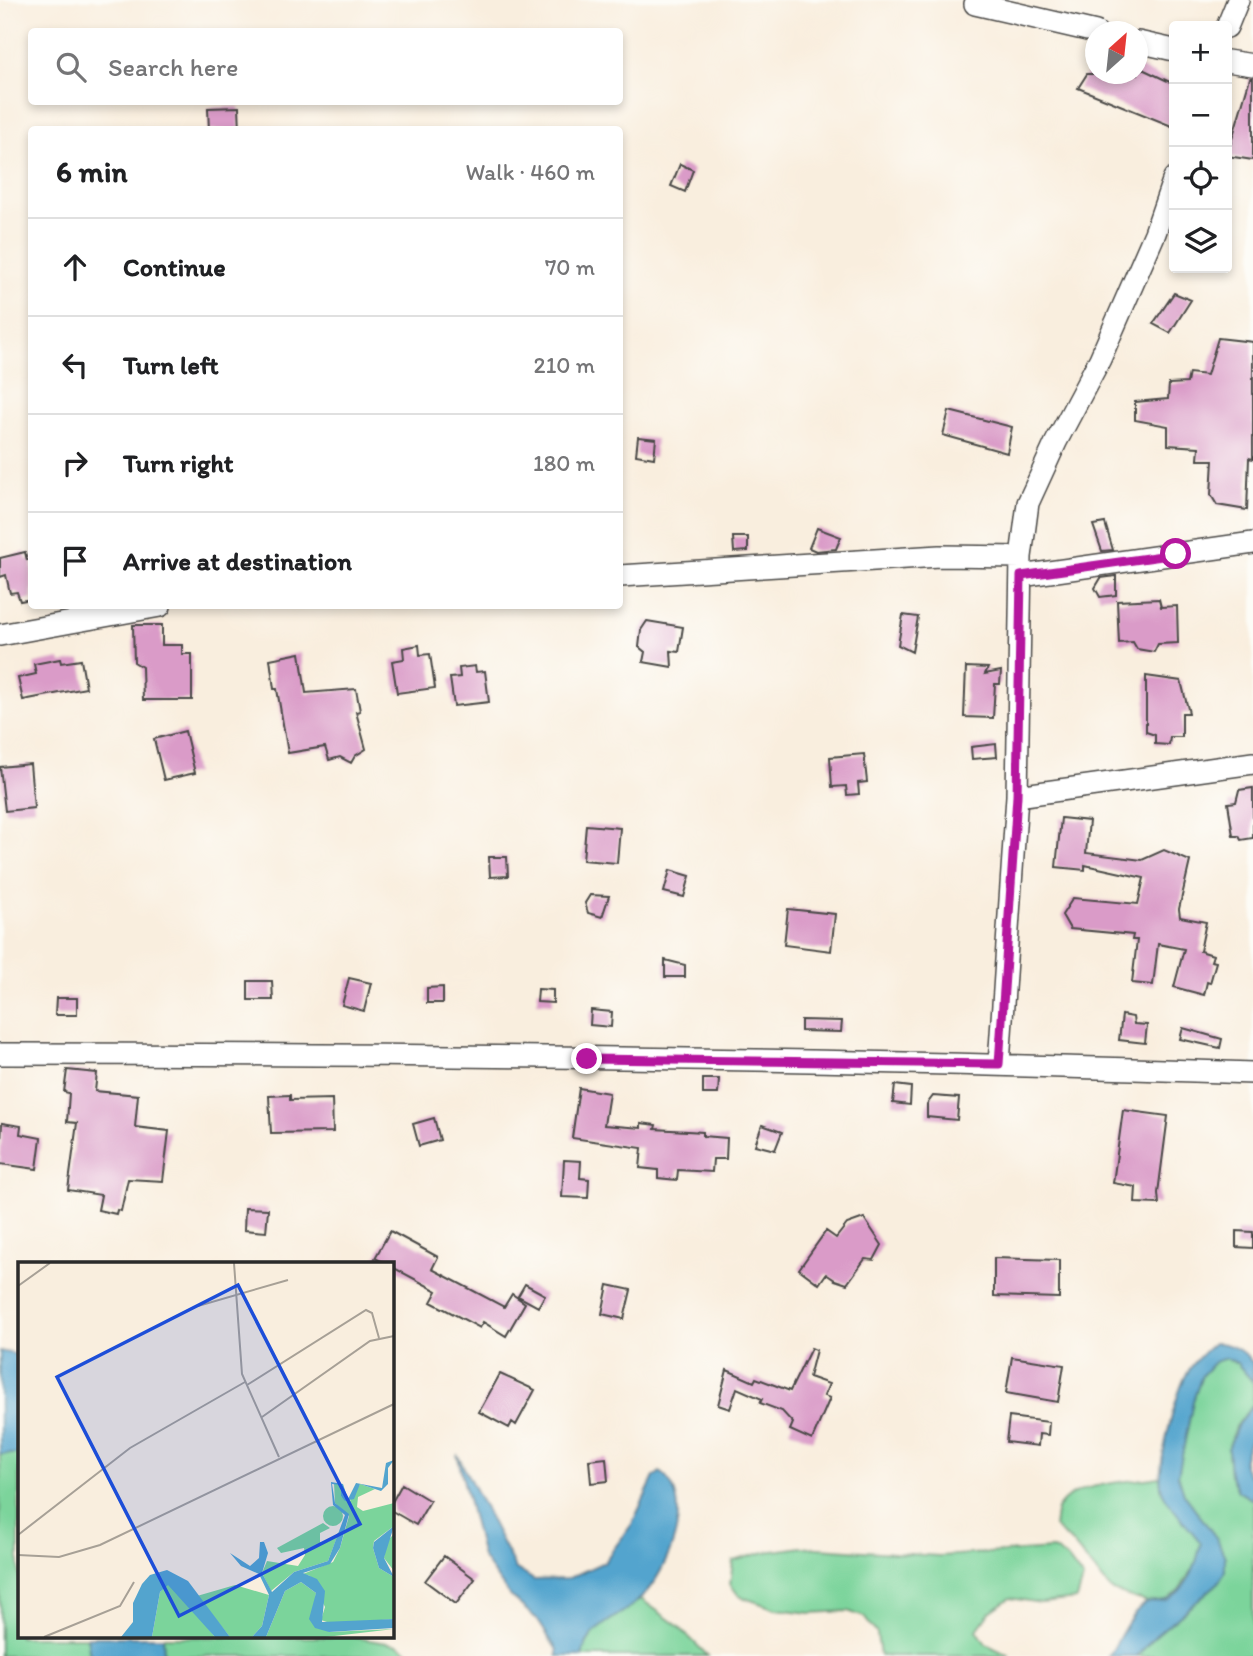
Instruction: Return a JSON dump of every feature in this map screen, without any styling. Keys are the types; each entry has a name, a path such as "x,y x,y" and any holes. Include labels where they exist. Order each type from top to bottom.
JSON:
{"street":[{"path":"1229,21 1238,0"},
{"path":"975,4 1085,29"},
{"path":"1148,44 1169,49"},
{"path":"1232,62 1253,65"},
{"path":"999,1064 1017,796 1021,566 1028,503 1056,442 1100,359 1155,233 1169,192"},
{"path":"623,576 939,556 1021,566 1253,543"},
{"path":"0,635 143,609"},
{"path":"1017,796 1253,763"},
{"path":"0,1054 999,1064 1253,1073"}],"green space":[{"path":"1226,1358 1237,1363 1253,1382 1253,1405 1237,1424 1228,1449 1230,1474 1238,1491 1253,1500 1253,1656 1137,1656 1155,1636 1217,1584 1217,1539 1184,1494 1178,1475 1193,1401 1202,1375 1214,1362"},
{"path":"0,1454 18,1454 18,1638 87,1638 90,1656 0,1656"},
{"path":"1160,1477 1162,1492 1201,1543 1196,1564 1178,1591 1167,1600 1146,1602 1112,1591 1071,1542 1054,1527 1057,1510 1064,1500 1075,1493 1103,1484"},
{"path":"803,1547 939,1556 1053,1549 1068,1559 1083,1579 1077,1599 1041,1603 1010,1598 990,1612 977,1630 986,1644 1010,1656 880,1656 877,1634 864,1617 848,1611 810,1613 776,1609 739,1596 730,1584 733,1561 765,1552"},
{"path":"641,1599 678,1626 708,1656 582,1656 597,1629"},
{"path":"163,1638 359,1638 398,1645 417,1656 164,1656"}],"water":[{"path":"1214,1343 1231,1346 1249,1358 1253,1363 1253,1382 1237,1363 1226,1358 1214,1362 1202,1375 1193,1401 1178,1475 1184,1494 1217,1539 1225,1557 1225,1573 1217,1584 1155,1636 1137,1656 1109,1656 1138,1610 1146,1603 1166,1600 1176,1594 1191,1574 1197,1559 1201,1543 1162,1491 1161,1467 1172,1415 1186,1375 1198,1358"},
{"path":"0,1351 18,1355 18,1454 0,1454"},
{"path":"1253,1405 1253,1434 1245,1452 1244,1463 1253,1480 1253,1500 1238,1491 1230,1474 1228,1449 1238,1424"},
{"path":"457,1454 515,1568 534,1580 567,1579 604,1562 632,1524 654,1477 660,1472 671,1485 677,1500 678,1517 675,1535 661,1570 642,1597 591,1636 582,1656 557,1656 557,1650 537,1619 510,1596 482,1557"},
{"path":"87,1638 163,1638 164,1656 90,1656"}],"building":[{"path":"1148,72 1169,82 1169,125 1078,88 1085,77 1085,84 1148,84"},
{"path":"1250,78 1253,78 1253,160 1232,157 1232,139"},
{"path":"239,107 240,126 209,126 208,108"},
{"path":"680,164 693,170 685,192 671,186"},
{"path":"1174,293 1191,300 1170,333 1153,324"},
{"path":"1218,338 1253,342 1253,459 1249,458 1247,510 1217,505 1211,495 1213,460 1198,460 1199,447 1168,445 1168,426 1135,420 1135,402 1168,399 1169,384 1187,383 1189,373 1207,375"},
{"path":"949,411 1012,427 1007,453 943,435"},
{"path":"638,437 656,439 654,458 636,455"},
{"path":"1105,523 1113,550 1102,551 1093,525"},
{"path":"817,528 841,537 836,549 816,551 809,548"},
{"path":"733,537 748,537 748,551 734,552"},
{"path":"25,552 28,560 28,600 20,601 17,592 10,593 6,575 0,577 0,558"},
{"path":"1116,576 1116,595 1100,597 1095,588 1101,578"},
{"path":"1159,599 1161,607 1177,606 1178,643 1158,644 1154,652 1137,649 1133,642 1119,643 1117,601"},
{"path":"903,615 918,617 912,652 898,645"},
{"path":"647,621 683,627 679,652 671,651 672,667 643,662 645,652 639,647 641,630"},
{"path":"133,625 162,625 162,645 182,645 182,654 192,654 192,700 143,700 142,667 134,662"},
{"path":"419,645 420,655 430,654 435,688 397,693 392,661 404,659 403,648"},
{"path":"300,653 306,693 356,689 360,711 356,712 366,749 355,756 351,763 340,757 329,760 325,747 288,753 270,659"},
{"path":"60,659 61,663 81,660 86,688 23,700 18,678 36,674 34,664"},
{"path":"475,666 476,672 485,671 489,702 454,706 450,678 460,677 459,668"},
{"path":"966,667 988,668 985,674 1001,671 1000,684 995,684 993,718 964,717"},
{"path":"1146,676 1181,681 1189,713 1182,713 1182,737 1170,737 1169,745 1155,744 1155,735 1146,732"},
{"path":"185,731 195,773 164,780 154,739"},
{"path":"996,744 997,757 972,759 971,747"},
{"path":"864,754 867,782 858,783 859,794 847,795 846,786 832,787 830,757"},
{"path":"30,764 34,808 5,811 0,767"},
{"path":"1253,788 1253,838 1241,840 1239,836 1233,836 1228,803 1236,802 1239,790"},
{"path":"1061,818 1089,821 1086,853 1142,860 1164,850 1190,861 1179,909 1180,917 1206,922 1200,951 1213,955 1211,961 1216,962 1204,995 1174,987 1184,949 1158,944 1153,985 1132,983 1137,940 1132,940 1133,935 1070,929 1062,915 1073,898 1138,904 1144,878 1085,865 1085,870 1056,867"},
{"path":"586,825 620,828 617,863 583,860"},
{"path":"489,857 507,857 508,876 490,877"},
{"path":"670,870 690,876 684,897 664,892"},
{"path":"590,895 609,896 602,917 588,913 585,903"},
{"path":"788,909 835,914 831,951 784,945"},
{"path":"665,960 685,965 685,977 665,977"},
{"path":"349,978 371,983 364,1011 342,1005"},
{"path":"248,981 272,981 273,1000 248,1000"},
{"path":"443,987 443,1003 427,1003 427,988"},
{"path":"538,989 553,990 553,1003 537,1002"},
{"path":"56,998 77,998 77,1015 55,1015"},
{"path":"591,1010 612,1012 611,1027 590,1025"},
{"path":"1122,1015 1133,1017 1134,1024 1147,1025 1145,1043 1119,1040"},
{"path":"801,1020 842,1021 841,1032 801,1031"},
{"path":"1183,1028 1222,1039 1220,1048 1180,1039"},
{"path":"67,1070 97,1073 95,1091 138,1095 135,1127 169,1131 163,1181 128,1179 121,1211 117,1210 116,1214 98,1210 101,1195 68,1190 77,1123 67,1122 69,1093 64,1092"},
{"path":"703,1079 719,1079 718,1094 703,1094"},
{"path":"895,1085 911,1087 910,1105 893,1103"},
{"path":"579,1088 609,1093 604,1125 641,1128 641,1123 656,1125 655,1129 703,1132 703,1136 727,1138 726,1159 713,1159 712,1172 678,1170 677,1180 658,1178 658,1170 640,1168 642,1148 572,1138"},
{"path":"290,1095 290,1100 332,1099 333,1132 271,1133 269,1096"},
{"path":"933,1096 959,1098 957,1120 927,1117 927,1104"},
{"path":"1123,1110 1168,1116 1158,1193 1159,1204 1135,1203 1136,1187 1113,1183"},
{"path":"434,1118 440,1140 419,1146 413,1124"},
{"path":"2,1123 21,1126 20,1134 41,1138 37,1169 0,1164"},
{"path":"762,1125 782,1132 775,1150 755,1145"},
{"path":"564,1160 581,1161 580,1178 589,1179 588,1198 562,1197"},
{"path":"245,1208 268,1209 266,1232 244,1230"},
{"path":"864,1218 882,1245 874,1260 865,1259 847,1284 826,1274 819,1284 799,1269 826,1231 836,1238 847,1224"},
{"path":"390,1231 438,1257 432,1269 504,1307 512,1294 525,1303 506,1336 483,1322 480,1328 431,1302 437,1291 394,1268 394,1262 383,1262 375,1258"},
{"path":"1236,1231 1253,1232 1253,1248 1236,1247"},
{"path":"994,1258 1059,1260 1059,1298 994,1296"},
{"path":"525,1284 545,1295 538,1307 518,1296"},
{"path":"608,1285 631,1290 624,1319 602,1314"},
{"path":"811,1348 816,1350 809,1377 829,1384 824,1396 830,1398 812,1440 790,1430 793,1423 782,1411 760,1403 762,1399 737,1388 730,1409 718,1405 727,1370 754,1382 756,1378 790,1391"},
{"path":"1012,1357 1064,1365 1058,1402 1006,1393"},
{"path":"500,1374 535,1390 516,1425 512,1422 509,1428 479,1412"},
{"path":"1009,1417 1049,1422 1048,1435 1039,1434 1038,1446 1006,1442"},
{"path":"606,1458 608,1481 591,1483 589,1460"},
{"path":"402,1484 430,1501 416,1525 394,1512 394,1498"},
{"path":"444,1556 475,1579 456,1604 425,1581"}],"route":[{"path":"587,1059 999,1064 1017,796 1021,576 1176,554"}]}
